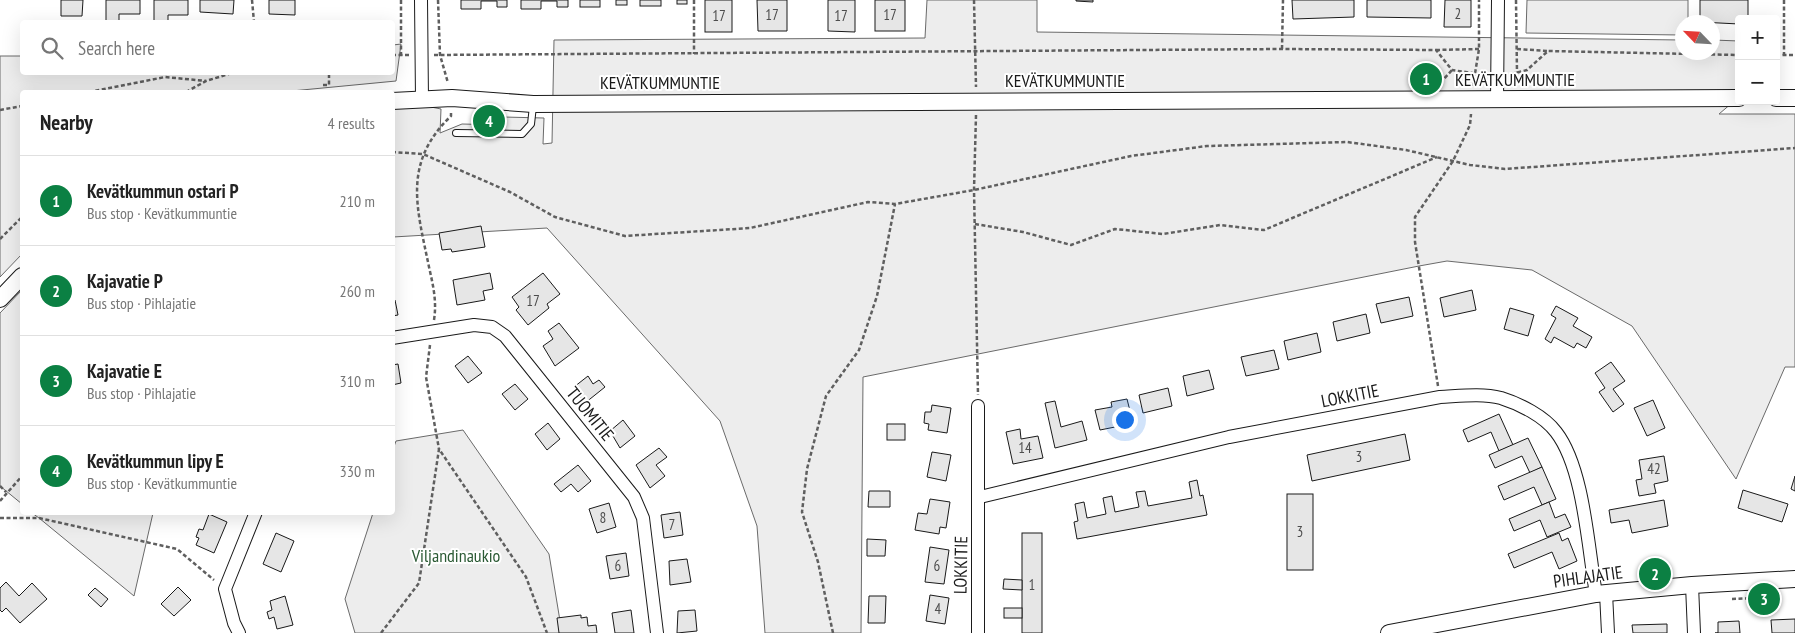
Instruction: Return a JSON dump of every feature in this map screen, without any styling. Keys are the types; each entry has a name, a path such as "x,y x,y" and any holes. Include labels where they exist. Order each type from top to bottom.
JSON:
{"street":[{"path":"421,0 422,99"},
{"path":"1497,100 1498,0"},
{"name":"KEVÄTKUMMUNTIE","path":"395,101 452,98 533,104 1735,98"},
{"path":"1780,98 1795,98"},
{"path":"0,299 20,278"},
{"name":"TUOMITIE","path":"395,337 432,330 474,325 492,327 505,336 634,497 643,518 657,633"},
{"name":"LOKKITIE","path":"980,497 1229,437 1440,397 1473,395 1500,398 1530,411 1555,430 1568,451 1579,490 1608,633"},
{"name":"LOKKITIE","path":"978,406 980,497 978,633"},
{"path":"240,633 234,623 225,589 255,515"},
{"name":"PIHLAJATIE","path":"1389,633 1601,593 1795,579"},
{"path":"1692,585 1694,633"}],"lane":[{"path":"456,133 522,134 531,124 533,104"}],"path":[{"path":"252,0 254,20"},
{"path":"401,0 401,56"},
{"path":"438,0 440,55"},
{"path":"694,0 694,54"},
{"path":"974,0 976,101 974,190 978,406"},
{"path":"1282,49 1283,0"},
{"path":"1440,397 1415,242 1415,217 1453,161 1470,125 1474,74 1479,49 1479,0"},
{"path":"1516,0 1517,74"},
{"path":"1784,0 1784,56"},
{"path":"395,55 1479,49"},
{"path":"1516,49 1735,55"},
{"path":"1436,50 1452,70 1474,74 1498,75 1517,74 1527,70 1548,51"},
{"path":"1780,56 1795,55"},
{"path":"1426,80 1443,80 1452,70"},
{"path":"190,90 226,75"},
{"path":"323,85 329,85 329,75"},
{"path":"99,90 165,77 206,82"},
{"path":"0,110 20,106"},
{"path":"395,152 422,154 510,192 555,217 625,236 750,228 868,202 895,204 974,190 1132,156 1207,146 1347,142 1406,150 1470,166 1505,169 1795,148"},
{"path":"381,633 419,583 439,450 426,377 436,302 416,199 422,154"},
{"path":"975,224 1023,232 1071,245 1115,229 1163,234 1220,225 1264,230 1438,157"},
{"path":"833,633 818,562 802,512 807,469 826,396 859,350 877,296 895,204"},
{"path":"0,239 20,219"},
{"path":"439,450 526,576 547,633"},
{"path":"0,501 20,478"},
{"path":"0,486 6,492"},
{"path":"0,518 39,518 177,549 225,589"}],"shaded area":[{"path":"927,0 1037,0 1037,32 1675,40 1675,60 1720,60 1720,40 1735,41 1735,100 1719,114 1795,114 1795,367 1785,367 1736,479 1632,326 1532,270 1447,261 863,377 861,633 765,633 757,526 720,421 547,228 395,237 395,105 411,103 441,109 440,133 462,124 502,125 503,117 544,118 543,144 552,143 554,40 925,38"},
{"path":"1527,0 1688,0 1688,15 1675,15 1675,35 1526,33"},
{"path":"401,44 396,81 302,90 20,90 20,256 0,277 0,56 20,56 20,75 395,75 395,45"},
{"path":"20,292 20,502 0,486 0,313"},
{"name":"Viljandinaukio","path":"463,430 549,554 562,633 355,633 345,599 372,515 395,515 396,441"},
{"path":"35,515 153,515 134,596"}],"building":[{"path":"61,0 83,0 82,16 61,16"},
{"path":"106,0 140,0 140,14 119,14 119,20 106,20"},
{"path":"154,0 188,0 188,15 168,15 168,20 154,20"},
{"path":"200,0 234,0 233,14 200,12"},
{"path":"269,0 295,0 295,15 269,14"},
{"path":"461,0 507,0 507,7 497,7 497,1 481,1 481,9 461,9"},
{"path":"521,0 568,0 568,7 557,7 557,1 541,1 541,9 521,9"},
{"path":"580,0 600,0 600,7 580,7"},
{"path":"616,0 627,0 627,5 616,5"},
{"path":"640,0 661,0 661,6 640,6"},
{"path":"677,0 687,0 687,4 677,4"},
{"path":"705,0 732,0 732,32 705,32"},
{"path":"757,0 787,0 787,31 758,31"},
{"path":"828,0 855,0 855,32 828,31"},
{"path":"875,0 905,0 905,31 875,31"},
{"path":"1093,0 1093,2 1076,1"},
{"path":"1292,0 1354,0 1354,17 1293,19"},
{"path":"1367,0 1431,0 1431,18 1367,17"},
{"path":"1445,0 1471,0 1471,27 1444,27"},
{"path":"1700,0 1748,0 1748,15 1735,15 1735,24 1720,23 1720,15 1700,15"},
{"path":"481,226 485,247 452,252 451,249 442,250 439,233"},
{"path":"490,273 493,289 483,291 485,300 457,305 453,280"},
{"path":"543,273 560,294 547,304 549,308 528,325 516,310 519,307 512,297"},
{"path":"1472,290 1476,310 1444,317 1440,298"},
{"path":"1409,297 1413,316 1381,323 1376,304"},
{"path":"395,300 398,315 395,316"},
{"path":"1556,306 1578,318 1573,326 1592,337 1586,348 1577,343 1574,348 1554,337 1551,343 1545,339 1556,318 1551,315"},
{"path":"1510,308 1534,315 1528,336 1504,329"},
{"path":"1366,314 1370,333 1337,341 1333,322"},
{"path":"559,323 579,348 555,366 543,346 553,339 548,331"},
{"path":"1317,333 1321,352 1288,360 1284,341"},
{"path":"1274,350 1279,369 1246,376 1241,357"},
{"path":"468,356 482,373 468,383 455,366"},
{"path":"1611,362 1625,381 1613,389 1624,404 1613,412 1599,392 1605,388 1595,373"},
{"path":"395,364 398,364 401,383 395,384"},
{"path":"1209,370 1214,389 1187,396 1183,376"},
{"path":"588,376 593,384 599,380 605,387 585,403 574,387"},
{"path":"515,384 528,399 515,410 502,394"},
{"path":"1168,388 1172,406 1143,413 1139,395"},
{"path":"1127,399 1131,415 1124,417 1125,425 1100,430 1095,410 1112,407 1111,402"},
{"path":"1653,400 1665,428 1647,436 1634,408"},
{"path":"1055,401 1061,427 1082,421 1087,440 1055,448 1045,403"},
{"path":"932,405 951,408 947,433 928,430 929,424 924,423 925,412 931,412"},
{"path":"1499,414 1513,445 1499,451 1491,432 1468,442 1463,430"},
{"path":"623,420 635,436 620,448 610,431"},
{"path":"548,423 560,439 547,450 535,434"},
{"path":"887,424 905,424 905,440 887,440"},
{"path":"1020,429 1021,439 1038,436 1043,458 1013,464 1006,432"},
{"path":"1405,434 1410,460 1312,481 1307,455"},
{"path":"1528,438 1542,467 1530,473 1522,456 1495,468 1489,455"},
{"path":"659,448 667,457 656,465 665,476 650,488 636,465"},
{"path":"932,452 951,455 946,481 927,477"},
{"path":"1664,456 1668,481 1654,484 1656,493 1639,496 1636,480 1642,479 1639,460"},
{"path":"578,465 591,481 578,492 571,484 561,492 554,484"},
{"path":"1542,467 1556,499 1542,505 1534,487 1504,500 1498,486"},
{"path":"1795,476 1795,491 1791,489"},
{"path":"1197,480 1200,496 1203,495 1207,515 1077,539 1074,522 1078,521 1075,504 1084,502 1087,518 1106,514 1103,498 1112,496 1115,512 1139,507 1136,492 1145,491 1148,506 1192,498 1189,482"},
{"path":"1743,490 1788,504 1782,522 1738,508"},
{"path":"869,491 890,491 890,507 868,507"},
{"path":"1287,494 1313,494 1313,570 1287,570"},
{"path":"930,499 950,502 946,528 940,527 939,534 915,530 918,513 927,514"},
{"path":"1664,500 1668,526 1632,533 1629,520 1611,523 1609,510"},
{"path":"1549,502 1555,518 1565,514 1571,527 1547,537 1540,520 1514,531 1509,519"},
{"path":"609,503 616,527 597,533 589,509"},
{"path":"680,512 683,535 664,538 661,515"},
{"path":"209,515 227,522 214,553 196,545 199,538 196,537 199,529 203,530"},
{"path":"276,533 294,541 281,572 263,564"},
{"path":"1022,533 1042,533 1042,633 1022,633"},
{"path":"1559,533 1562,541 1568,538 1577,561 1559,569 1552,552 1514,568 1508,554"},
{"path":"867,539 886,540 885,556 867,556"},
{"path":"930,547 949,550 944,584 925,582"},
{"path":"626,553 629,576 610,579 606,556"},
{"path":"687,559 691,582 670,585 669,561"},
{"path":"1004,579 1022,580 1022,590 1003,589"},
{"path":"6,582 19,596 32,583 47,599 20,623 6,608 2,612 0,610 0,588"},
{"path":"178,587 191,600 174,616 161,604"},
{"path":"95,588 108,599 101,607 88,595"},
{"path":"930,595 949,598 945,624 926,621"},
{"path":"285,596 293,625 277,629 274,617 269,619 267,612 272,610 270,601"},
{"path":"869,596 886,596 885,623 868,623"},
{"path":"1004,608 1022,608 1022,618 1004,618"},
{"path":"631,610 634,633 615,633 612,613"},
{"path":"695,610 697,631 677,633 678,611"},
{"path":"581,615 581,618 587,617 588,626 596,625 597,633 559,633 557,618"},
{"path":"1795,619 1795,633 1772,633 1771,620"},
{"path":"1739,621 1740,633 1718,633 1718,622"},
{"path":"1667,624 1667,633 1633,633 1632,625"}],"place":[{"name":"Kevätkummun ostari P","path":"1426,79"},
{"name":"Kevätkummun lipy E","path":"489,121"},
{"name":"Kajavatie P","path":"1655,574"},
{"name":"Kajavatie E","path":"1764,599"}]}
